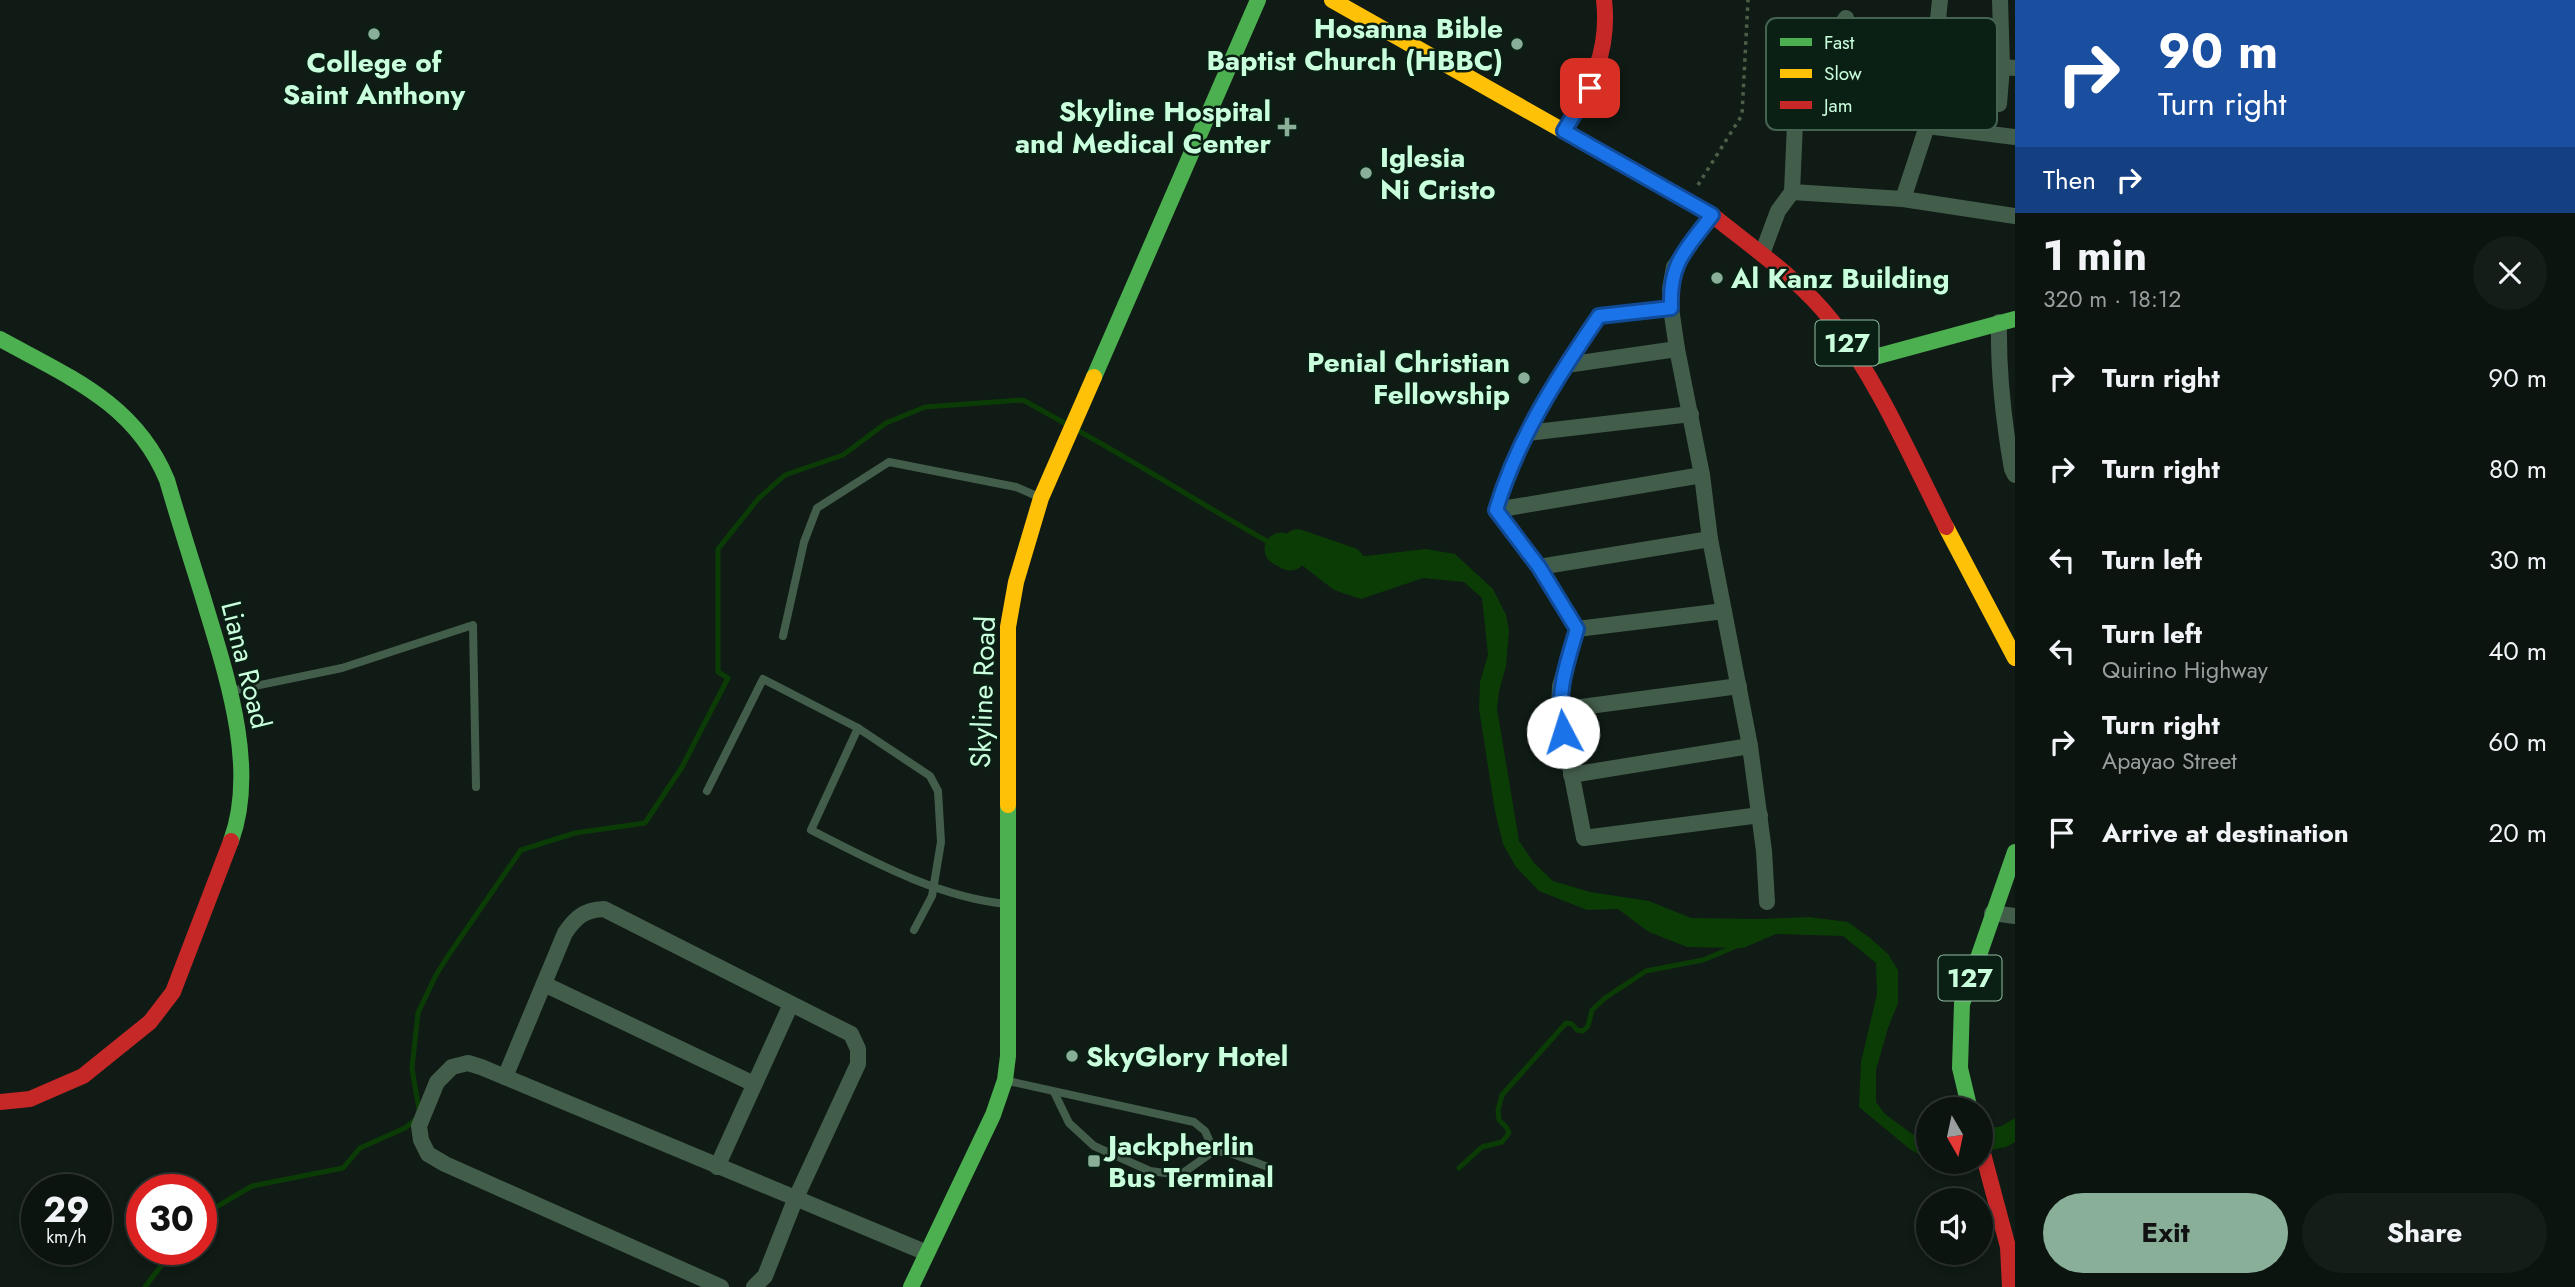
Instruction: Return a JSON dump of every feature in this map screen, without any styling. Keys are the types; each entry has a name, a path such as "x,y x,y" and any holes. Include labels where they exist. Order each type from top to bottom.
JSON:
{"main road":[{"name":"Skyline Road","path":"911,1287 993,1115 1005,1080 1008,1056 1007,627 1016,582 1041,498 1258,0"},
{"name":"127","path":"1332,0 1712,215 1762,254 1830,319 1860,361 2015,658"},
{"path":"1564,131 1590,88 1602,59 1607,32 1605,0"},
{"path":"1860,361 2007,321"},
{"name":"Liana Road","path":"0,339 99,396 128,418 151,446 167,480 231,691 241,763 242,795 239,819 173,992 150,1022 83,1076 30,1100 0,1102"},
{"name":"127","path":"1967,1097 1960,1068 1962,1004 2015,852"},
{"path":"1989,1174 2008,1247 2010,1287"}],"street":[{"path":"1938,18 1940,0"},
{"path":"1999,104 2008,67 2000,0"},
{"path":"1762,254 1778,211 1792,192 1795,130"},
{"path":"1903,199 1926,130"},
{"path":"1959,130 2015,137"},
{"path":"1792,192 1903,199 2015,216"},
{"path":"1712,215 1674,267 1670,289 1671,308 1702,475 1710,539 1750,746 1760,815 1767,902"},
{"path":"1496,510 1527,433 1566,365 1599,316 1671,308"},
{"path":"2007,321 1998,372 2002,414 2015,475"},
{"path":"1566,365 1677,349"},
{"path":"1527,433 1691,414"},
{"path":"1496,510 1702,475"},
{"path":"1496,510 1539,567 1577,629 1560,687 1559,710 1584,838 1760,815"},
{"path":"1539,567 1710,539"},
{"path":"1577,629 1724,611"},
{"path":"1559,710 1739,686"},
{"path":"1571,775 1750,746"},
{"path":"505,1077 565,933 576,917 589,909 604,909 851,1034 858,1049 858,1064 795,1200 765,1276 754,1287"},
{"path":"1992,913 2015,916"},
{"path":"544,984 754,1084"},
{"path":"717,1167 791,1004"},
{"path":"721,1287 428,1154 421,1140 419,1126 437,1082 452,1067 468,1063 927,1254"}],"lane":[{"path":"783,636 804,542 817,508 889,462 1016,487 1041,498"},
{"path":"231,691 342,668 473,625 476,787"},
{"path":"707,791 763,679 858,728 930,776 938,790 941,842 932,896 914,930"},
{"path":"858,728 811,830 871,860 934,886 981,902 1007,904"},
{"path":"1005,1080 1194,1122 1205,1131 1214,1151"},
{"path":"1054,1092 1069,1124 1094,1146 1150,1171 1180,1175 1214,1151 1230,1153 1268,1167"}],"path":[{"path":"1688,201 1742,115 1748,0"}],"shaded area":[{"path":"1281,549 1325,549 1365,556 1426,549 1455,554 1493,589 1506,615 1509,630 1506,666 1497,709 1519,841 1534,863 1553,881 1590,892 1649,901 1691,918 1809,917 1848,922 1888,954 1898,970 1898,1003 1876,1070 1876,1102 1885,1114 1916,1137 1916,1153 1859,1107 1861,1062 1877,994 1876,963 1843,936 1776,934 1743,948 1687,947 1649,932 1618,909 1587,910 1539,891 1516,867 1503,844 1495,811 1479,709 1480,682 1488,655 1482,598 1464,582 1423,578 1361,599 1334,590"},
{"path":"2015,1118 2015,1142 1993,1150 1993,1128"}],"waterway":[{"path":"419,1110 412,1068 418,1013 436,975 521,850 575,833 645,823 682,767 728,678 718,672 718,549 758,499 785,475 843,455 886,423 925,407 1023,400 1068,425"},
{"path":"1077,430 1281,549"},
{"path":"1281,549 1290,554 1298,546 1348,563"},
{"path":"1459,1168 1482,1147 1502,1142 1509,1133 1499,1120 1498,1110 1502,1095 1566,1023 1583,1031 1588,1026 1592,1010 1605,998 1646,971 1703,960 1739,945"},
{"path":"217,1207 252,1186 343,1168 360,1148 405,1128 416,1119"},
{"path":"145,1287 162,1265"}],"traffic: fast":[{"path":"1094,377 1258,0"},
{"path":"1860,361 2015,319"},
{"path":"0,339 75,380 118,412 137,431 153,453 167,480 220,653 235,717 241,781 239,812 231,841"},
{"path":"911,1287 993,1115 1005,1080 1008,1056 1008,805"},
{"path":"1967,1097 1960,1068 1962,1004 2015,852"}],"traffic: slow":[{"path":"1332,0 1712,215"},
{"path":"1008,805 1008,627 1016,582 1041,498 1094,377"},
{"path":"1946,527 2015,658"}],"traffic: jam":[{"path":"1564,131 1590,85 1601,53 1604,0"},
{"path":"1712,215 1791,278 1832,321 1879,395 1946,527"},
{"path":"0,1102 30,1099 83,1076 150,1022 173,992 231,841"},
{"path":"1988,1174 2008,1247 2010,1287"}],"place":[{"name":"College of Saint Anthony","path":"374,34"},
{"name":"Hosanna Bible Baptist Church (HBBC)","path":"1517,44"},
{"name":"Skyline Hospital and Medical Center","path":"1287,127"},
{"name":"Iglesia Ni Cristo","path":"1366,173"},
{"name":"Al Kanz Building","path":"1717,278"},
{"name":"Penial Christian Fellowship","path":"1524,378"},
{"name":"SkyGlory Hotel","path":"1072,1056"},
{"name":"Jackpherlin Bus Terminal","path":"1094,1161"}],"route":[{"path":"1563,732 1559,710 1560,687 1577,629 1539,567 1496,510 1500,496 1527,433 1566,365 1599,316 1671,308 1670,289 1674,267 1712,215 1564,131 1590,88"}]}
